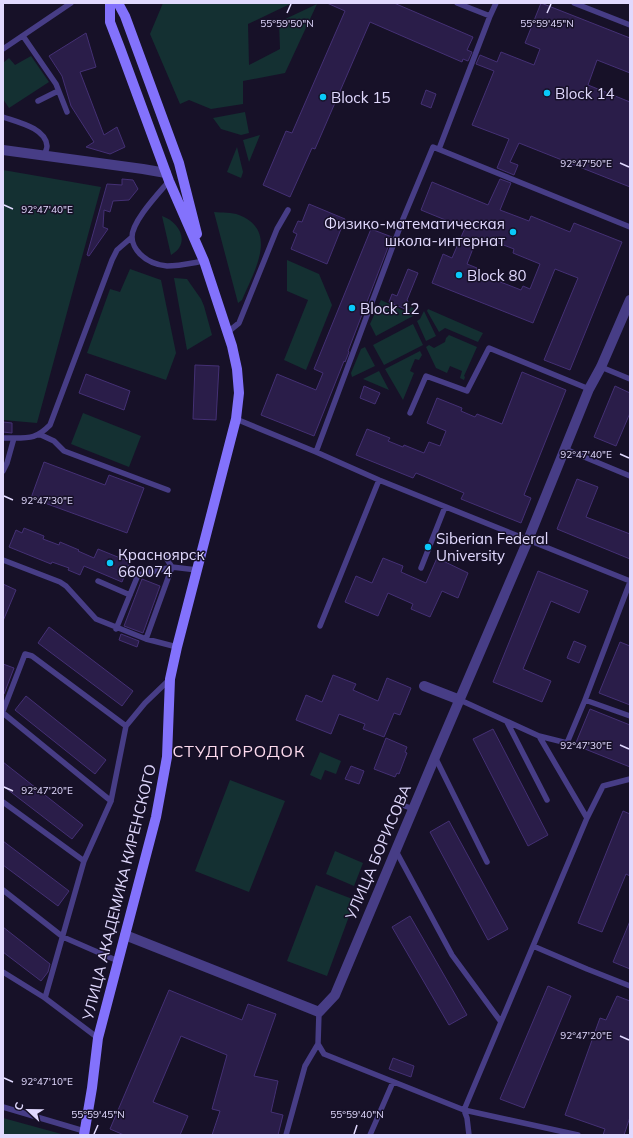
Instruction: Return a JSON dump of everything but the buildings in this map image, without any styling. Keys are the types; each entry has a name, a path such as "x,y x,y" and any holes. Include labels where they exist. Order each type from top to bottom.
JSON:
{"main road":[{"name":"УЛИЦА АКАДЕМИКА КИРЕНСКОГО","path":"110,3 110,22 167,177 204,261"},
{"name":"УЛИЦА АКАДЕМИКА КИРЕНСКОГО","path":"84,1133 92,1088 98,1038 156,817 167,757 170,679 176,647 236,419 239,393 237,369 232,346 204,261 179,163 126,16 118,3"}],"street":[{"path":"3,150 143,169 167,177"},
{"path":"528,540 589,389 630,300"},
{"name":"УЛИЦА БОРИСОВА","path":"319,1012 335,995 396,851 409,808 435,757 528,540"},
{"path":"424,686 460,700"},
{"path":"125,935 319,1012"}],"lane":[{"path":"3,49 71,3"},
{"path":"457,3 490,16"},
{"path":"439,149 496,3"},
{"path":"574,3 630,25"},
{"path":"24,36 56,84 67,112"},
{"path":"38,101 58,91"},
{"path":"3,117 38,130 43,136 47,145 44,155"},
{"path":"316,452 403,220 433,147 630,227"},
{"path":"3,438 26,438 41,435 50,425 112,260 117,250 132,237 142,214 167,177"},
{"path":"228,332 239,323 277,229 288,210"},
{"path":"132,237 138,251 145,260 156,264 167,266 204,261"},
{"path":"410,413 426,376 467,391 489,348 589,389"},
{"path":"600,367 630,379"},
{"path":"236,419 379,480 630,581 567,743 539,736 460,700"},
{"path":"41,435 54,442 64,451 168,490"},
{"path":"3,471 7,463 14,438"},
{"path":"565,449 630,476"},
{"path":"320,626 379,480"},
{"path":"421,568 445,507"},
{"path":"166,558 172,567"},
{"path":"3,560 60,582 66,586 96,620 146,639 176,647"},
{"path":"116,628 138,575 172,567 197,570"},
{"path":"146,639 172,567"},
{"path":"98,581 130,595"},
{"path":"110,800 3,712 25,654 32,656 126,726"},
{"path":"45,998 84,861 110,800 126,726 145,703 170,679"},
{"path":"585,700 630,716"},
{"path":"507,722 547,800"},
{"path":"539,736 587,818"},
{"path":"435,757 487,862"},
{"path":"469,1135 468,1118 464,1110 587,818 603,786 630,778"},
{"path":"3,802 84,861"},
{"path":"396,851 452,955 501,1022"},
{"path":"3,890 63,936 118,961"},
{"path":"533,946 630,986"},
{"path":"3,972 45,998 98,1038"},
{"path":"286,1135 305,1066 318,1044 319,1012"},
{"path":"318,1044 324,1054 464,1110 578,1135"},
{"path":"370,1135 393,1082"},
{"path":"3,1107 84,1133"}],"green space":[{"path":"163,3 292,3 248,24 249,65 280,49 279,22 317,4 285,73 243,81 243,104 211,109 189,100 180,104 150,34"},
{"path":"31,56 49,82 9,108 3,99 3,63 9,58 15,65"},
{"path":"245,112 249,133 241,135 221,129 213,118"},
{"path":"260,135 249,162 243,140"},
{"path":"237,147 243,172 241,178 227,172"},
{"path":"3,170 101,187 37,423 3,420"},
{"path":"214,212 236,214 251,222 258,231 261,242 257,265 242,300 238,303"},
{"path":"162,216 174,223 181,234 181,245 171,255"},
{"path":"287,260 319,274 332,305 306,370 284,360 308,300 287,291"},
{"path":"130,269 161,280 176,353 166,380 87,353 110,289 120,292"},
{"path":"174,278 187,279 201,299 212,335 187,350"},
{"path":"381,300 408,313 411,307 417,310 413,316 376,336 370,324"},
{"path":"428,309 483,333 478,342 445,328 439,332 427,311"},
{"path":"424,311 436,336 426,341 417,321 420,319"},
{"path":"413,324 423,345 384,365 373,345"},
{"path":"449,335 477,347 464,376 464,380 460,378 462,371 450,366 447,373 436,368 426,347 429,345 434,348 445,342"},
{"path":"365,347 375,366 352,377 351,373 361,349"},
{"path":"420,351 422,355 419,360 415,359 410,371 414,373 403,400 385,369"},
{"path":"379,371 389,390 363,379"},
{"path":"83,413 141,436 129,467 71,444"},
{"path":"320,752 341,761 336,774 325,770 321,780 310,775"},
{"path":"230,780 285,801 249,892 195,871"},
{"path":"335,851 363,863 354,886 326,874"},
{"path":"316,885 355,900 327,976 287,961"},
{"path":"3,1118 65,1135 3,1135"}],"place":[{"name":"Block 14","path":"547,93"},
{"name":"Block 15","path":"323,97"},
{"name":"Физико-математическая школа-интернат","path":"513,232"},
{"name":"Block 80","path":"459,275"},
{"name":"Block 12","path":"352,308"},
{"name":"Siberian Federal University","path":"428,547"},
{"name":"Красноярск 660074","path":"110,563"}],"district":[{"name":"СТУДГОРОДОК","path":"239,751"}]}
